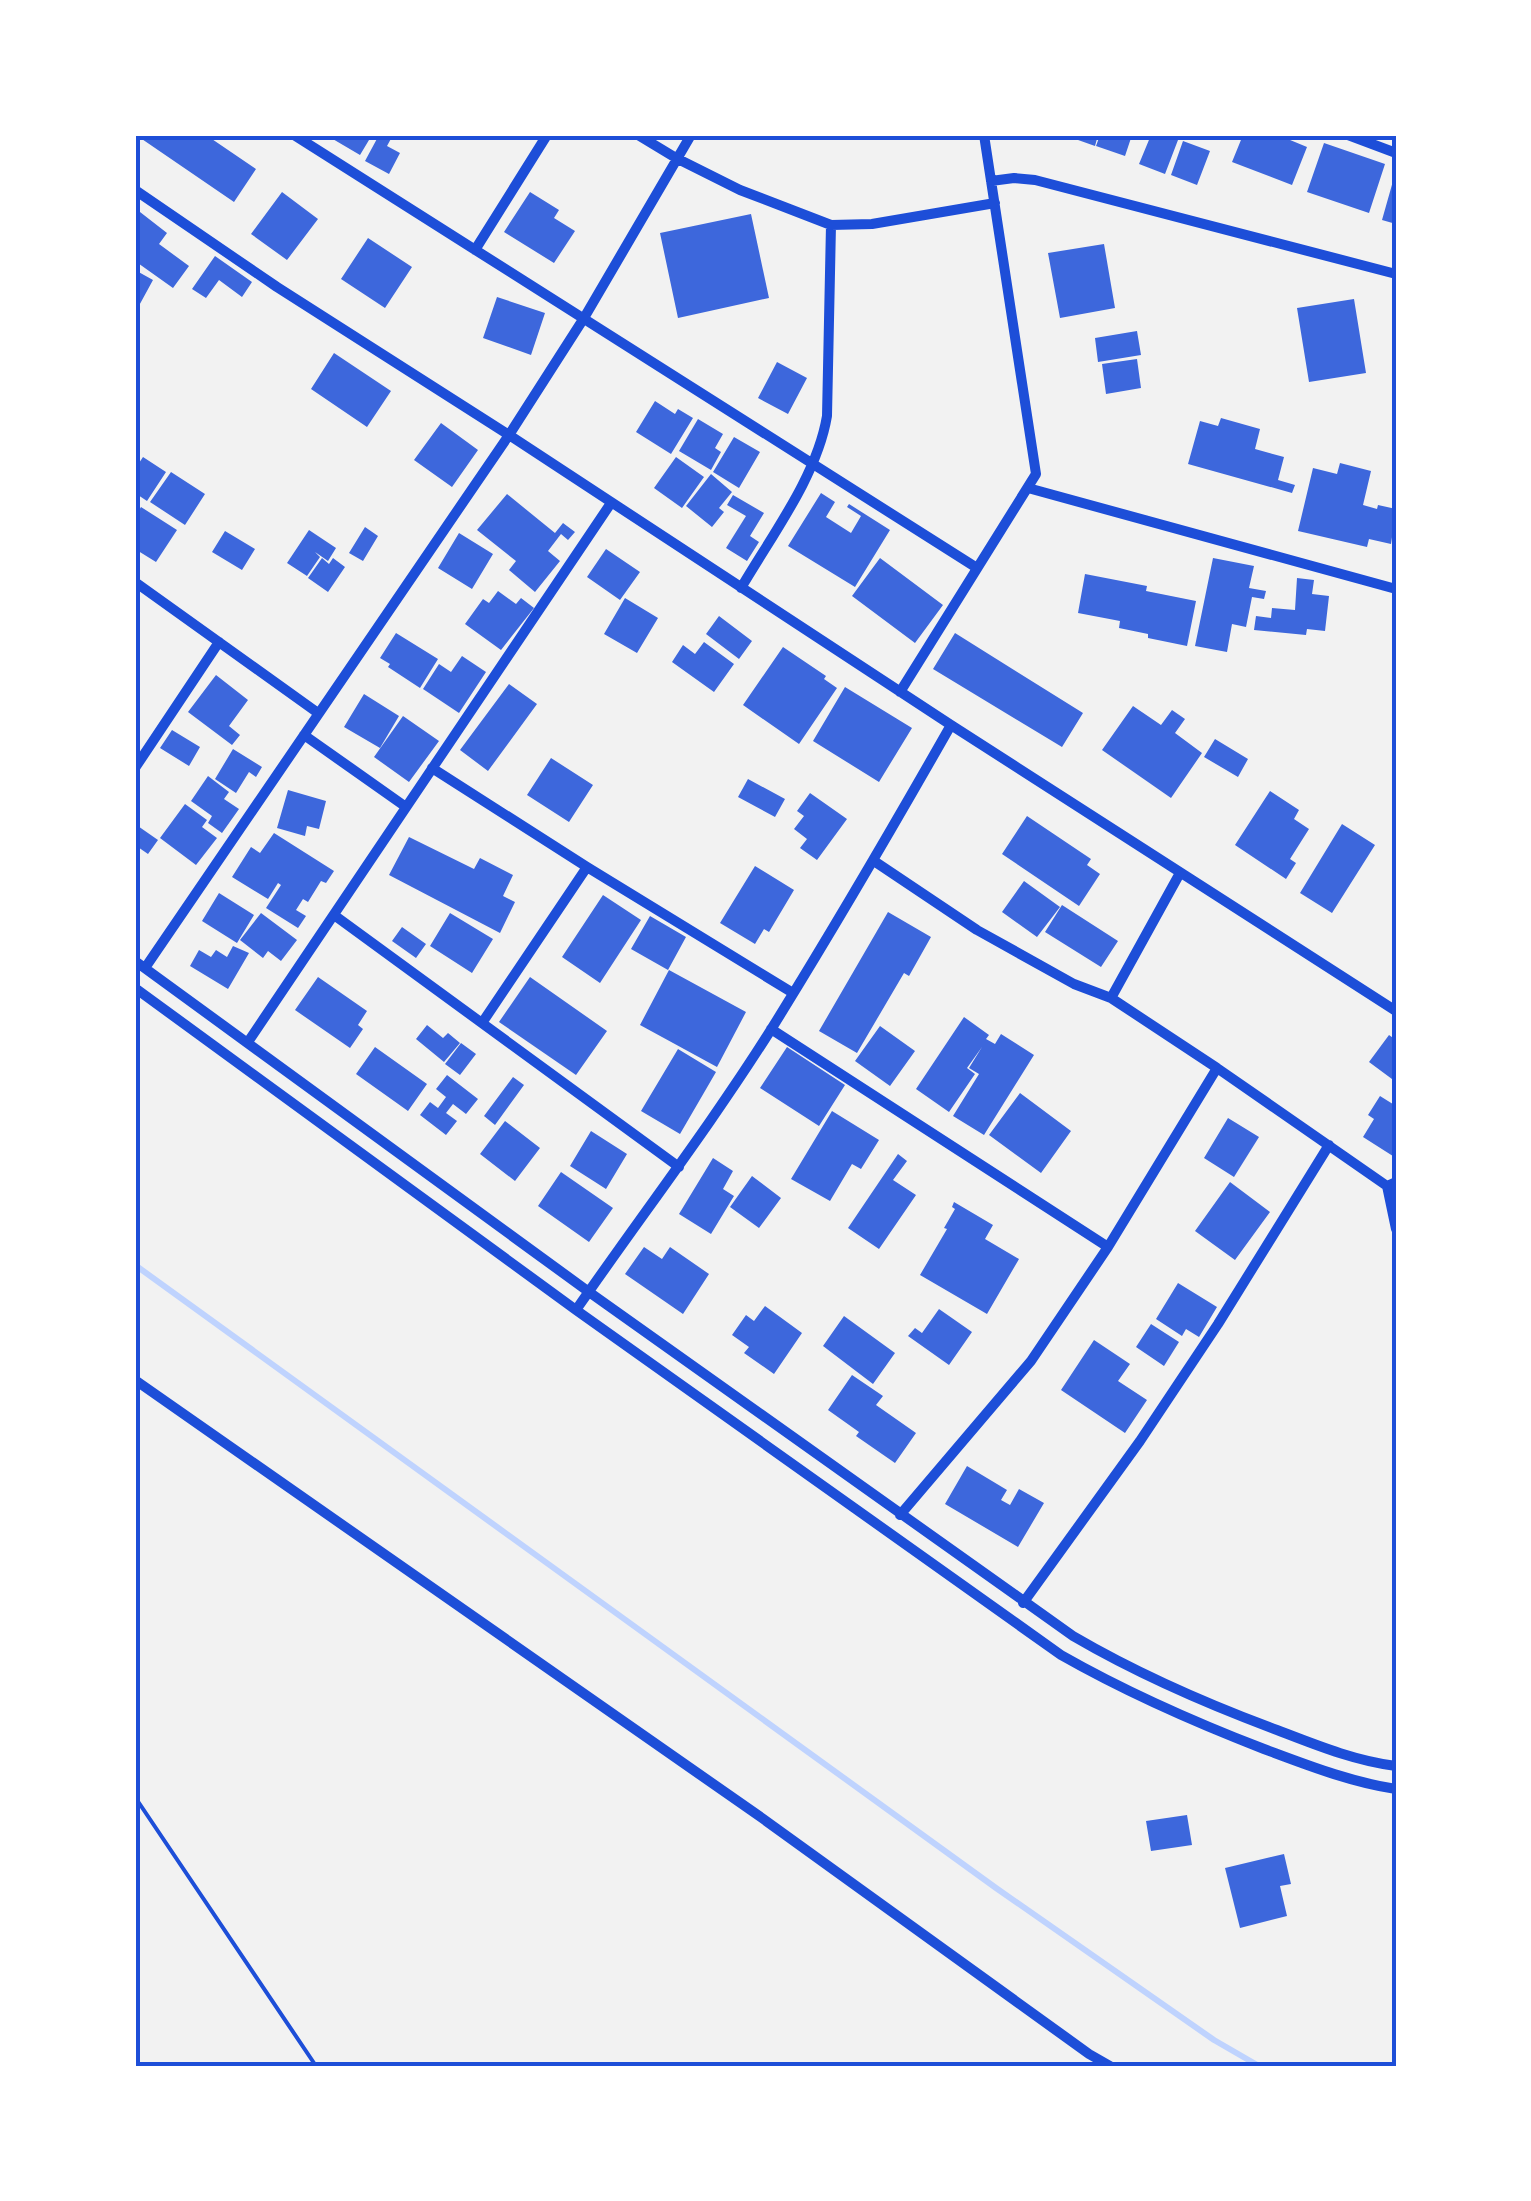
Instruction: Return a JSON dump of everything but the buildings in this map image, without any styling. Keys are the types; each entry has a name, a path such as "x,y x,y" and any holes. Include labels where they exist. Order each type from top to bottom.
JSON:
{"street":[{"path":"294,135 978,568"},
{"path":"475,250 547,135"},
{"path":"638,135 740,190 832,226 872,224 995,203"},
{"path":"691,135 584,318 509,436 304,735 140,964 589,1292 1073,1636 1125,1666 1242,1717 1342,1754 1396,1766"},
{"path":"900,692 1036,474 984,135"},
{"path":"1348,135 1396,153"},
{"path":"991,181 1035,180 1396,274"},
{"path":"135,190 277,287 1396,1012"},
{"path":"741,588 814,464 823,439 827,416 832,226"},
{"path":"1028,488 1396,588"},
{"path":"248,1042 611,503"},
{"path":"135,582 318,713"},
{"path":"135,768 219,642"},
{"path":"576,1310 679,1167 771,1029 874,861 951,725"},
{"path":"304,735 406,807"},
{"path":"432,768 793,993"},
{"path":"874,861 1005,946 1074,984 1111,998 1391,1184 1396,1229"},
{"path":"482,1023 587,867"},
{"path":"1111,998 1180,874"},
{"path":"334,915 679,1167"},
{"path":"135,988 576,1310 1061,1655 1114,1685 1232,1736 1336,1775 1396,1789"},
{"path":"771,1029 1108,1246"},
{"path":"900,1515 1031,1361 1108,1246 1217,1068"},
{"path":"1023,1603 1160,1412 1328,1145"},
{"path":"135,1380 1110,2066"}],"path":[{"path":"135,1797 316,2066"}],"waterway":[{"path":"135,1265 996,1888 1214,2040 1259,2066"}]}
